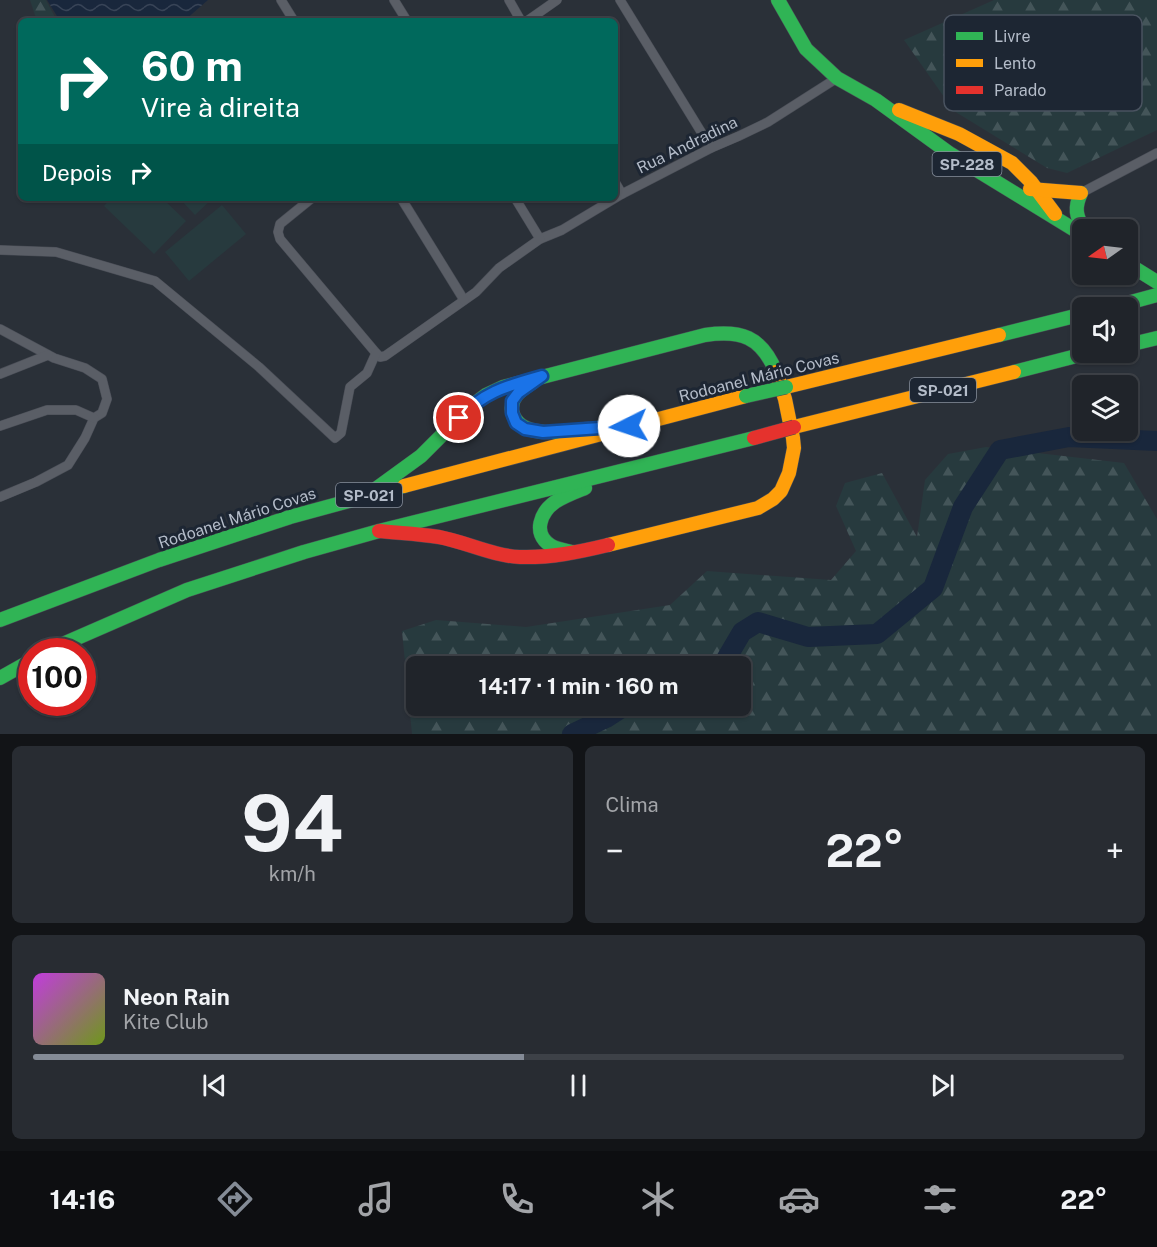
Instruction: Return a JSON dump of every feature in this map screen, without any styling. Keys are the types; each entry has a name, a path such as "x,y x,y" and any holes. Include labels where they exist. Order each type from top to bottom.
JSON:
{"main road":[{"name":"SP-228","path":"778,0 806,49 837,78 876,100 949,153 1072,229"},
{"path":"876,100 959,134 1012,163 1031,182 1063,224"},
{"path":"1009,189 1081,193"},
{"path":"1009,189 1038,204 1048,205 1064,202 1081,193"},
{"path":"1079,219 1075,205 1081,193"},
{"path":"1063,224 1060,209 1064,202"},
{"path":"1138,270 1157,282"},
{"path":"1138,300 1157,295"},
{"name":"Rodoanel Mário Covas","path":"0,620 170,556 366,495 746,396 1072,317"},
{"path":"366,495 421,456 470,407 486,395 503,387 705,335 721,333 737,334 753,340 767,353 778,374 794,446 790,469 777,497 758,508 556,556 505,555 440,537 379,531"},
{"path":"1138,343 1157,338"},
{"name":"SP-021","path":"77,638 187,590 304,552 379,531 1072,357"},
{"path":"542,376 518,393 512,401 512,413 516,423 525,429 543,432 629,426"},
{"path":"576,553 557,549 545,541 540,531 540,520 545,510 557,500 627,469"},
{"path":"0,678 18,668"}],"street":[{"path":"281,0 292,18"},
{"path":"394,0 405,18"},
{"path":"509,0 519,18"},
{"path":"531,18 556,0"},
{"path":"620,0 711,148"},
{"name":"Rua Andradina","path":"618,196 711,148 768,122 837,78"},
{"path":"1081,193 1157,153"},
{"path":"618,187 622,194"},
{"path":"0,250 56,252 155,281 259,367 335,438 341,433 350,387 367,373 376,353 280,239 278,232 280,224 308,201"},
{"path":"402,201 464,300"},
{"path":"517,201 540,239"},
{"name":"Rua Andradina","path":"376,353 380,357 385,356 476,292 500,268 540,239 562,230 610,201"},
{"path":"0,329 48,355 85,368 102,379 107,399 102,413 94,418 85,438 68,465 36,482 1,493"},
{"path":"0,374 48,355"},
{"path":"0,426 47,410 76,410 94,418"}],"green space":[{"path":"30,0 46,0 55,18 36,18"},
{"path":"994,0 1157,0 1157,130 1067,173 1047,168 954,111 1142,111 1142,15 960,15"},
{"path":"944,22 944,97 904,40"},
{"path":"108,201 165,201 186,221 154,254 104,206"},
{"path":"182,201 210,201 195,215"},
{"path":"222,205 246,234 189,281 165,252"},
{"path":"986,447 1124,463 1157,519 1157,734 412,734 410,716 751,716 751,656 406,656 406,672 402,631 436,620 526,627 670,605 707,571 831,580 856,551 836,506 845,483 882,473 917,537 925,480 948,454"}],"water":[{"path":"47,0 208,0 187,18 58,18"}],"waterway":[{"path":"728,656 742,632 758,622 808,637 877,634 933,588 963,507 1000,450 1069,437 1157,441"},
{"path":"572,734 609,716"}],"traffic: fast":[{"path":"778,0 806,49 837,78 876,100 949,153 1072,228"},
{"path":"1079,219 1077,203 1081,193"},
{"path":"1138,270 1157,282"},
{"path":"1138,300 1157,295"},
{"path":"999,335 1072,317"},
{"path":"366,496 421,456 470,407 486,395 503,387 705,335 718,334 739,335 756,343 764,350 776,372"},
{"path":"1138,343 1157,338"},
{"path":"1014,372 1072,357"},
{"path":"533,382 525,387 513,401 512,411 516,420 524,427 545,432 589,429"},
{"path":"746,396 786,387"},
{"path":"77,638 187,590 304,552 379,531 754,438"},
{"path":"0,620 159,560 290,517 404,486"},
{"path":"572,552 555,548 544,540 540,523 546,511 555,502 585,488"},
{"path":"0,678 18,668"}],"traffic: slow":[{"path":"899,110 959,134 1012,163 1031,182 1055,214"},
{"path":"1030,189 1081,193"},
{"path":"786,387 999,335"},
{"path":"608,545 758,508 781,491 789,473 794,448 785,399 776,372"},
{"path":"794,427 1014,372"},
{"path":"404,486 746,396"}],"traffic: jam":[{"path":"754,438 794,427"},
{"path":"379,531 439,537 500,554 520,557 542,557 608,545"}],"route":[{"path":"459,418 486,395 503,387 542,376 518,393 512,401 512,413 516,423 525,429 543,432 629,426"}]}
